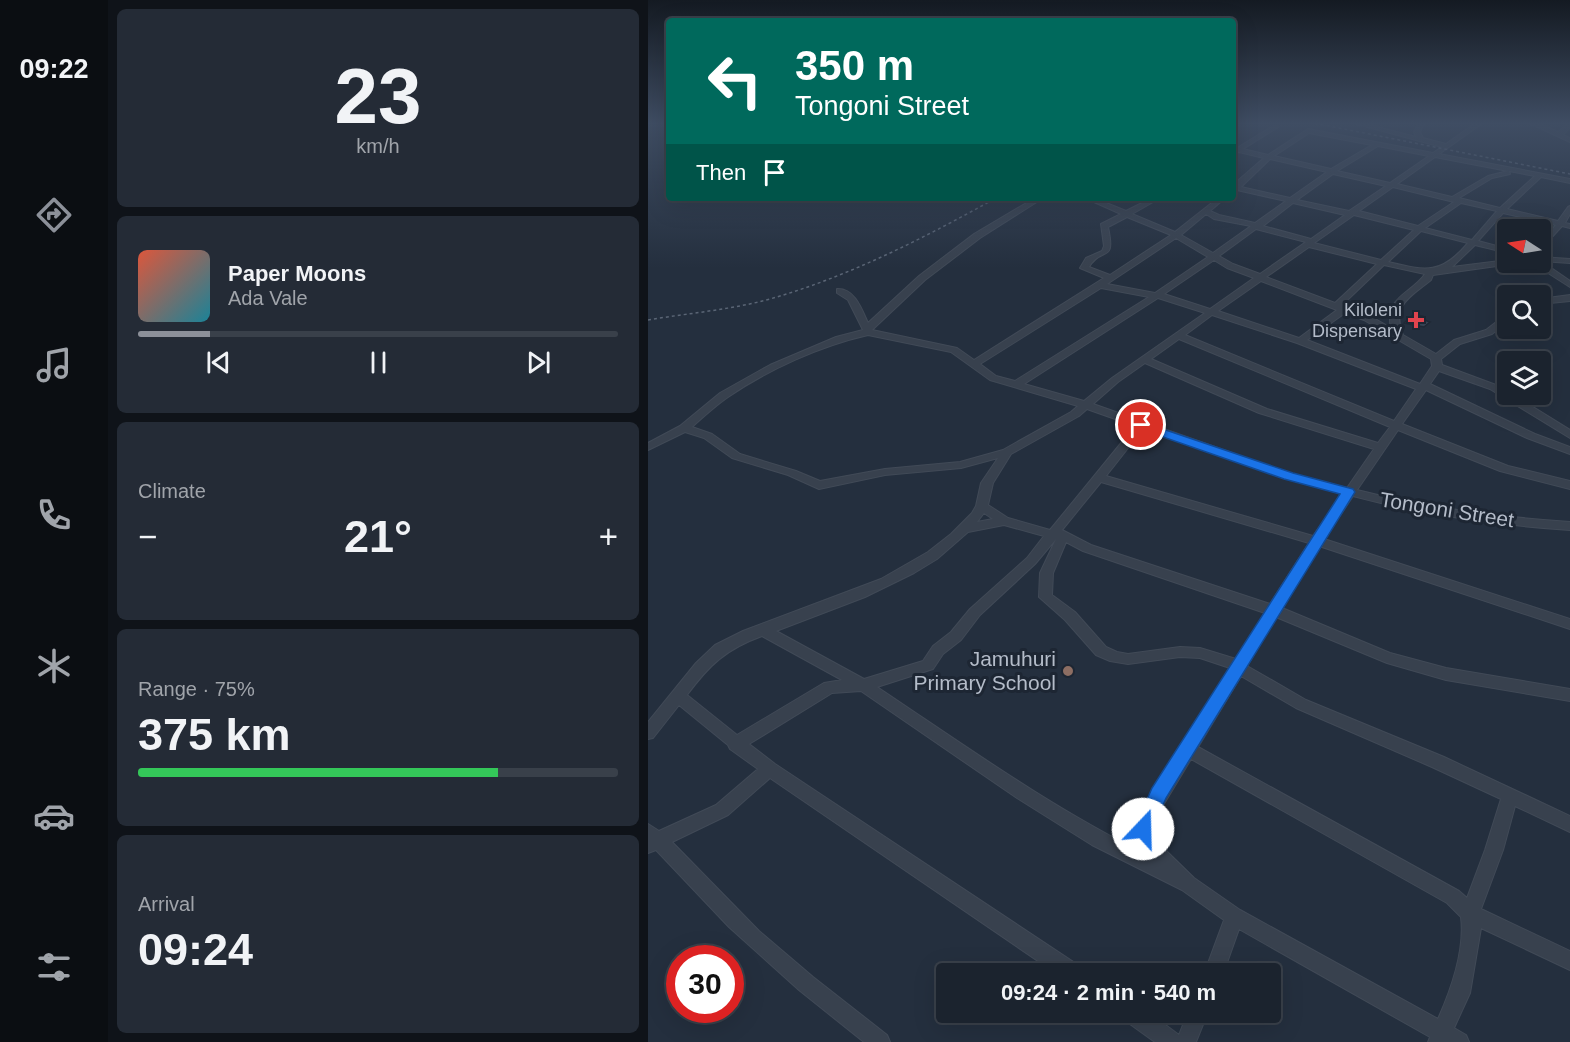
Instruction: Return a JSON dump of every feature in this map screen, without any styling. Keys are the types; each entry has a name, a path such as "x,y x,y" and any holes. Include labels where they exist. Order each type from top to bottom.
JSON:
{"street":[{"path":"1236,186 1254,171"},
{"path":"1016,385 1214,257 1333,171 1570,226"},
{"path":"684,428 708,436 736,456 792,473 819,485 885,472 961,465 1007,452 1086,405 1211,312 1411,171"},
{"path":"1300,341 1340,308 1383,262 1420,228 1490,177 1515,171 1570,181"},
{"path":"1399,338 1392,322 1396,306 1433,272 1463,254 1503,210 1519,198 1540,175"},
{"path":"1236,188 1294,199 1497,248"},
{"path":"648,447 684,428 724,395 773,367 839,339 867,331 917,283 976,236 1035,201"},
{"path":"1096,201 1176,235 1214,257 1373,321 1436,363 1499,391 1570,435"},
{"path":"1111,278 1084,267 1089,260 1105,252 1108,244 1104,225 1151,201"},
{"path":"975,363 1024,328 1100,285 1176,235 1218,201"},
{"path":"1551,234 1570,208"},
{"path":"1205,211 1217,217 1258,226 1383,262 1433,272 1497,263"},
{"path":"1551,260 1570,261"},
{"path":"1551,272 1570,285"},
{"path":"1100,285 1155,295 1300,341 1422,386 1531,436 1570,451"},
{"path":"840,291 852,299 867,331"},
{"path":"1551,301 1570,298"},
{"path":"1188,884 1144,842 1143,835 1148,815 1158,794 1188,750 1237,666 1316,541 1379,447 1396,427 1436,363 1457,342 1489,332 1497,325"},
{"name":"Tongoni Street","path":"867,331 954,350 975,363 984,373 1016,385 1086,405 1288,476 1348,492 1448,513 1515,522 1570,526"},
{"path":"1179,336 1396,427 1504,469 1570,485"},
{"path":"1146,360 1263,411 1379,447"},
{"path":"735,744 823,690 837,686 863,685 928,665 938,650 956,636 975,612 1008,584 1058,535 1141,425"},
{"path":"648,733 721,648 895,580 927,560 966,528 982,506 987,483 1007,452"},
{"path":"1100,478 1316,541 1570,624"},
{"path":"982,506 1005,521 1058,535 1087,548 1272,610 1387,658 1446,674 1570,695"},
{"path":"966,528 1005,521"},
{"path":"1058,535 1044,585 1046,597 1070,616 1101,651 1128,659 1180,652 1200,653 1237,666 1301,704 1570,824"},
{"path":"763,630 863,685 1023,793 1098,839 1188,884 1234,916 1446,1039 1465,971 1472,930 1470,913 1494,850 1509,796"},
{"path":"679,697 769,769 1058,963"},
{"path":"1188,750 1453,897 1470,913 1570,961"},
{"path":"769,769 722,810 651,839 784,966 880,1042"},
{"path":"1217,963 1234,916"},
{"path":"1145,1023 1172,1042"},
{"path":"1186,1042 1194,1023"}],"building":[{"name":"Kiloleni Dispensary","path":"1414,314 1430,322 1424,327 1404,323"}],"railway":[{"path":"1553,171 1570,174"},
{"path":"648,320 740,306 800,290 886,255 990,201"}],"place":[{"name":"Kiloleni Dispensary","path":"1416,320"},
{"name":"Jamuhuri Primary School","path":"1068,671"}],"route":[{"path":"1141,425 1288,476 1348,492 1237,667 1188,750 1158,794 1143,829"}]}
